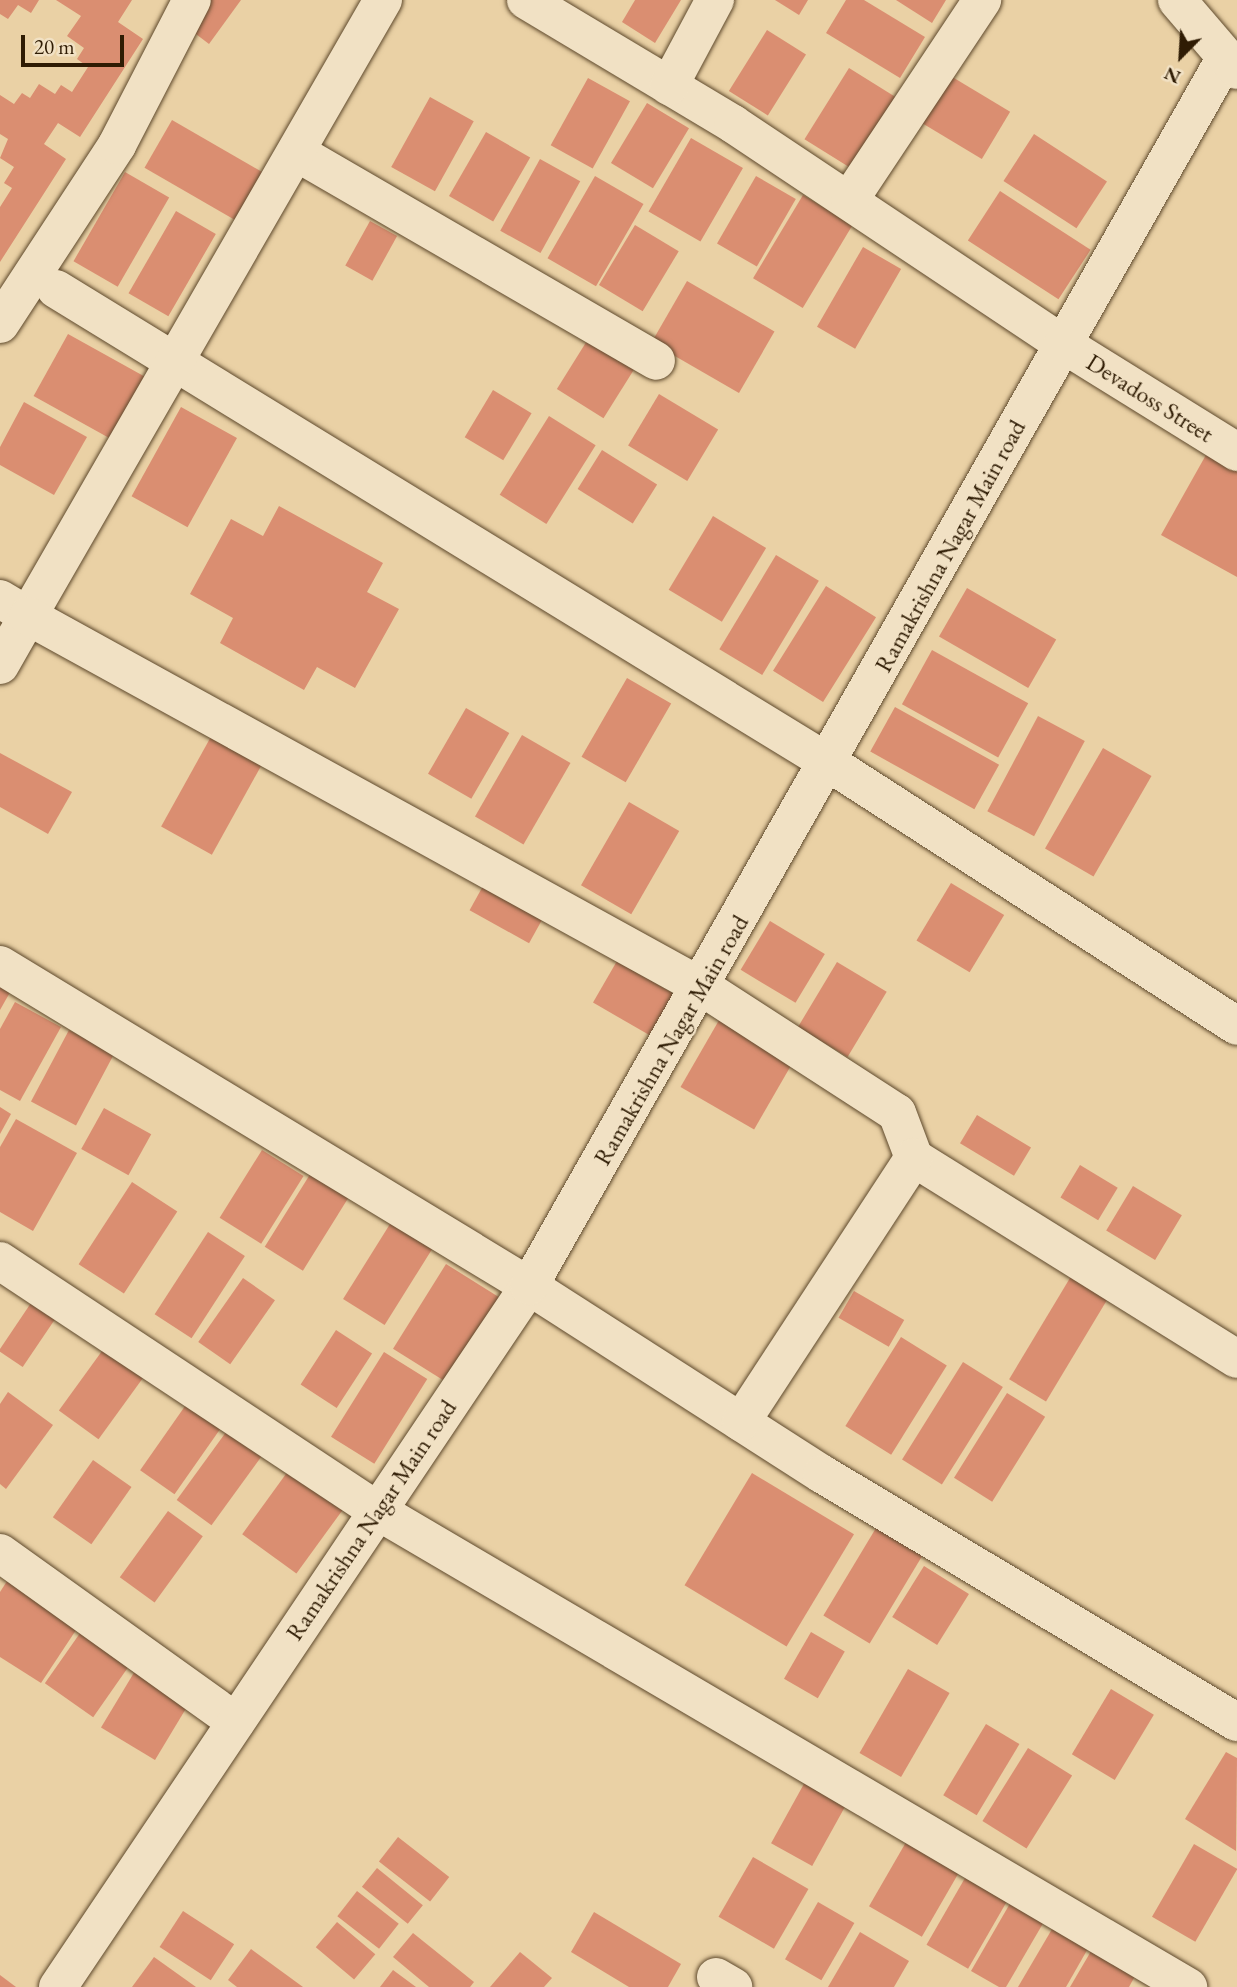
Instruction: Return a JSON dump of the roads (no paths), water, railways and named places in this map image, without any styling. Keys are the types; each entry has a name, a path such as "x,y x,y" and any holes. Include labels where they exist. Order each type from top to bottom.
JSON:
{"street":[{"path":"0,324 117,145 192,0"},
{"path":"0,665 14,608 174,362 383,0"},
{"name":"Devadoss Street","path":"526,0 850,199 1063,344 1237,452"},
{"path":"669,86 715,0"},
{"path":"850,199 982,0"},
{"path":"1177,0 1232,64"},
{"name":"Ramakrishna Nagar Main road","path":"58,1987 529,1286 829,764 1063,344 1232,64"},
{"path":"296,152 656,361"},
{"path":"56,289 829,764 1237,1026"},
{"path":"14,608 702,987 897,1113 914,1158 1237,1359"},
{"path":"0,965 529,1286 741,1422 1237,1722"},
{"path":"741,1422 914,1158"},
{"path":"0,1261 376,1510 1188,1987"},
{"path":"2,1559 236,1722"}]}
